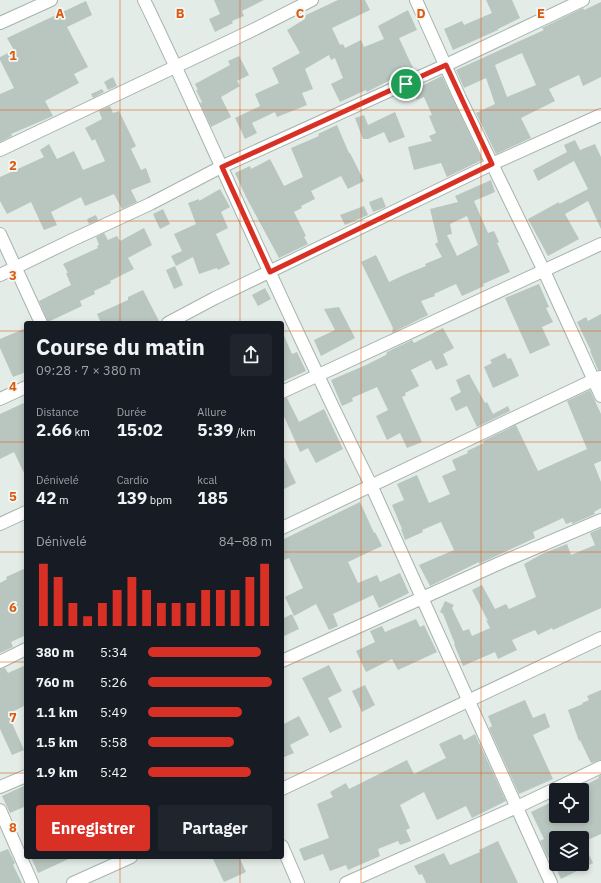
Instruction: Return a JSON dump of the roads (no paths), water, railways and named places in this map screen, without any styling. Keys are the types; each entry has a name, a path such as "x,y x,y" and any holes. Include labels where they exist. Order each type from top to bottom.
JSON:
{"street":[{"path":"0,23 51,0"},
{"path":"144,0 176,66 318,375 371,485 551,883"},
{"path":"0,150 312,0"},
{"path":"416,0 492,164 597,378 601,396"},
{"path":"0,275 150,204 222,167 446,65 583,0"},
{"path":"172,321 215,298 492,164 601,115"},
{"path":"0,234 40,321"},
{"path":"284,391 601,244"},
{"path":"284,527 597,378"},
{"path":"0,399 24,388"},
{"path":"0,524 24,513"},
{"path":"284,660 601,520"},
{"path":"284,788 601,638"},
{"path":"0,662 24,651"},
{"path":"346,883 517,807 601,767"},
{"path":"0,787 24,777"},
{"path":"0,810 32,883"},
{"path":"284,851 298,883"},
{"path":"73,883 127,859"}]}
